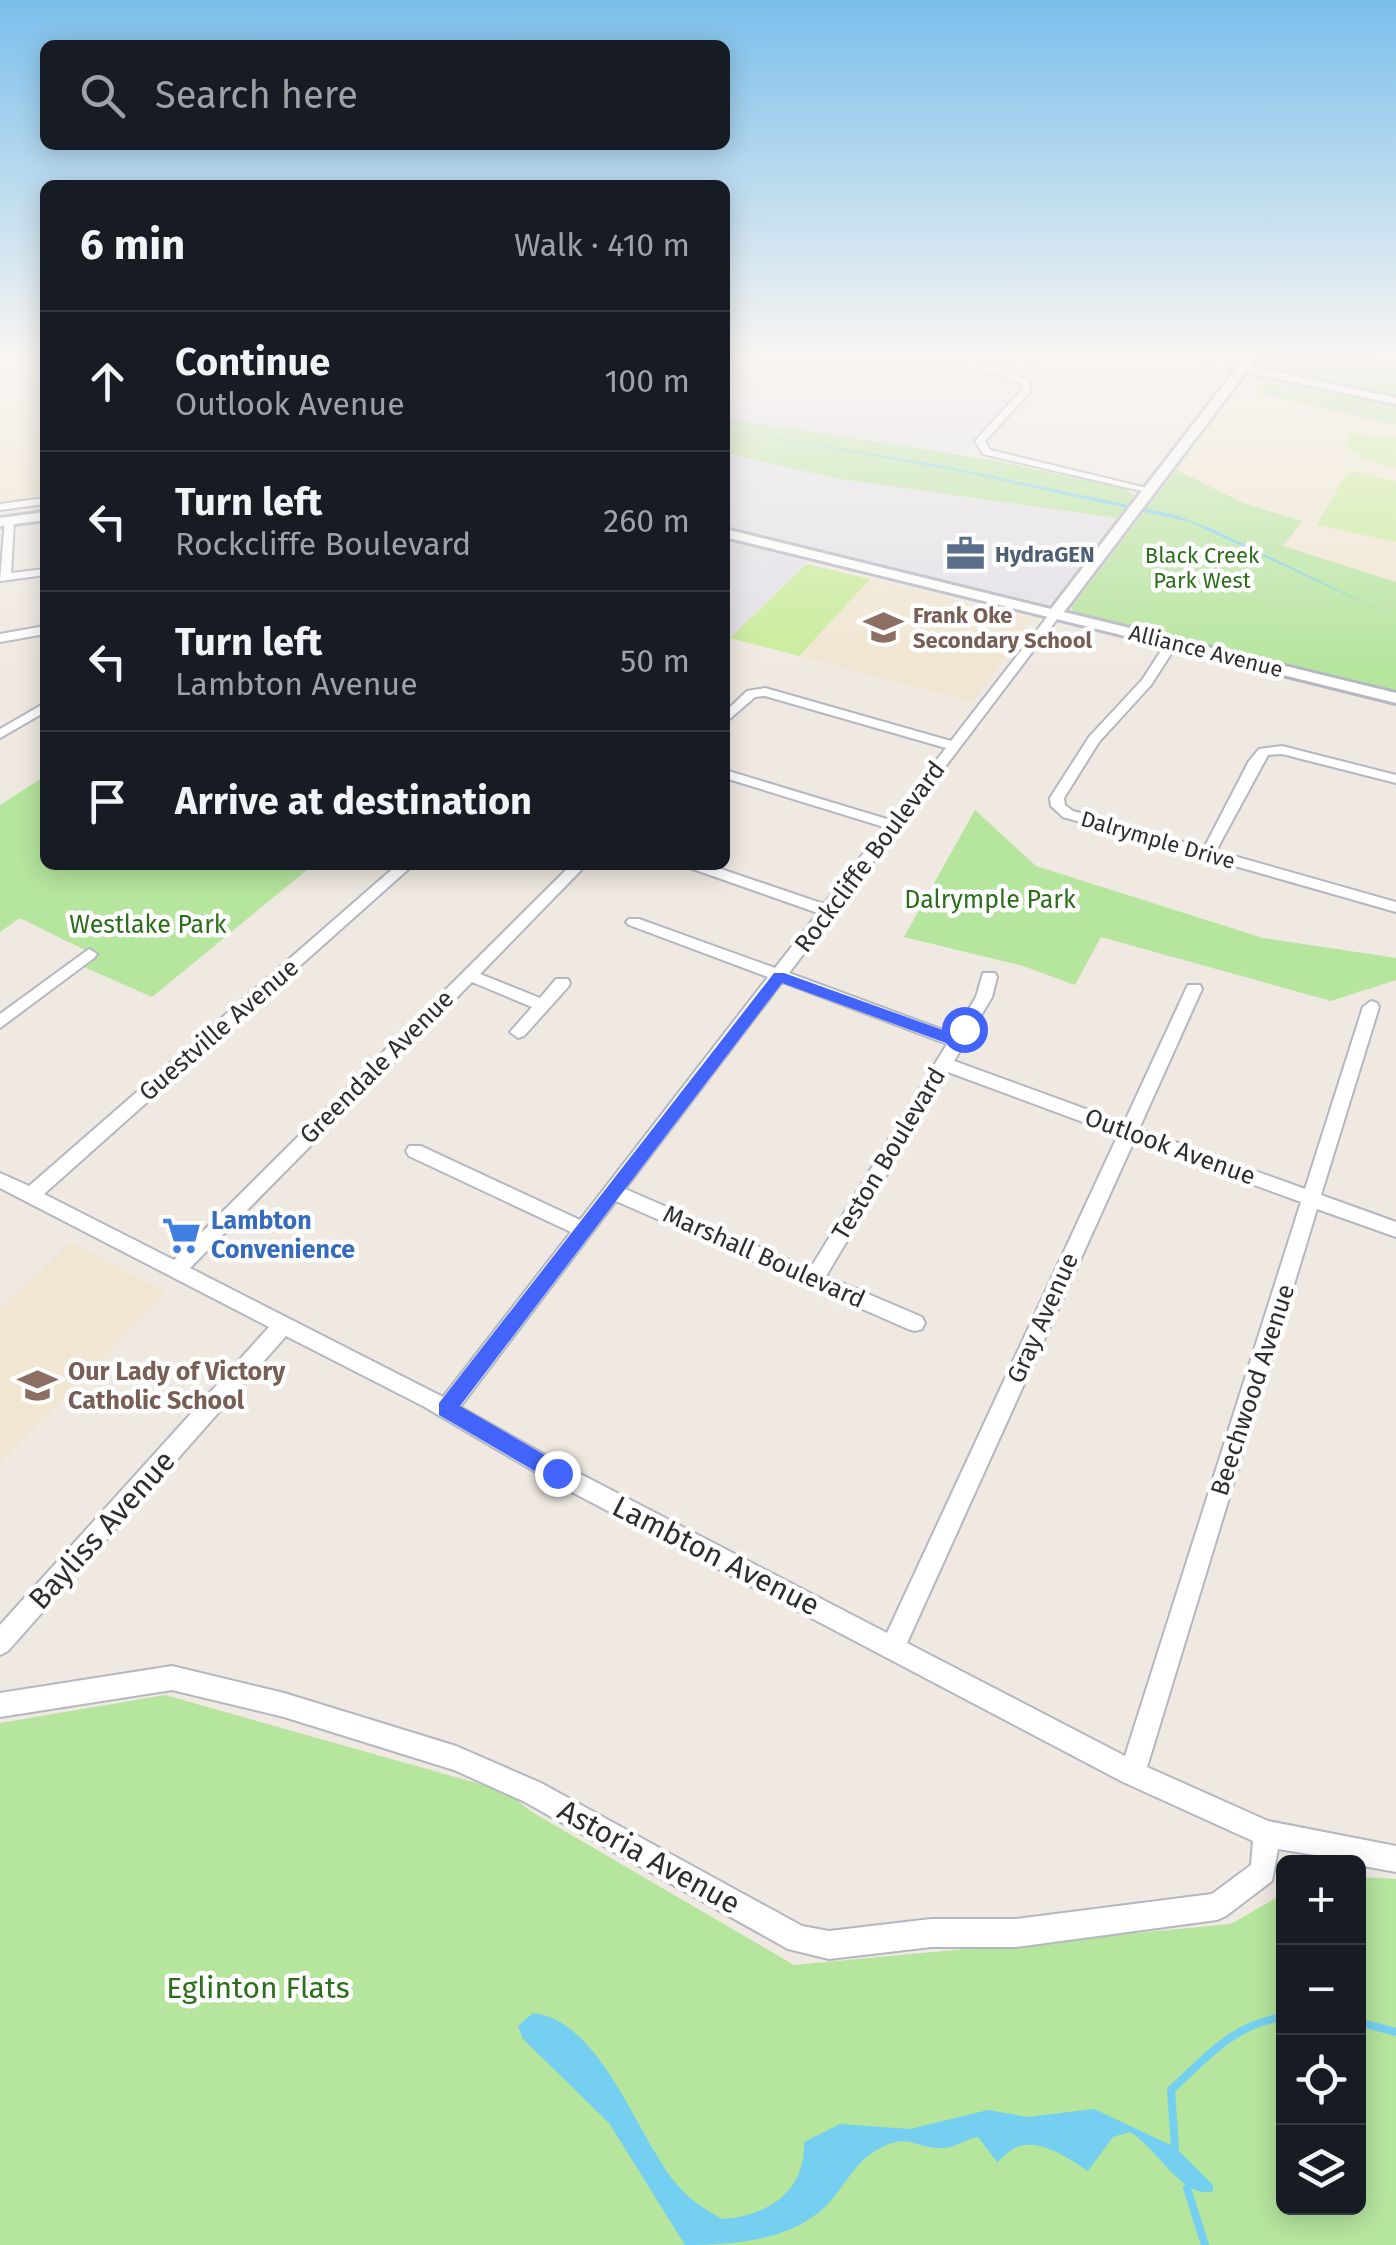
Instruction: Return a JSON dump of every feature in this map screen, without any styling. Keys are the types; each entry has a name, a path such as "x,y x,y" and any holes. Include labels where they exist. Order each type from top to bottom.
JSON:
{"street":[{"path":"1004,457 1146,495"},
{"name":"Rockcliffe Boulevard","path":"446,1409 1175,457"},
{"path":"0,507 40,502"},
{"path":"40,517 5,521 3,577 40,573"},
{"name":"Alliance Avenue","path":"730,534 1396,698"},
{"path":"0,638 40,631"},
{"name":"Dalrymple Drive","path":"1172,643 1147,682 1094,740 1058,798 1058,806 1068,814 1396,908"},
{"path":"730,714 751,694 765,692 954,746"},
{"path":"0,734 40,709"},
{"path":"1208,854 1256,760 1270,750 1396,779"},
{"path":"730,776 894,826"},
{"name":"Guestville Avenue","path":"31,1195 400,870"},
{"name":"Greendale Avenue","path":"176,1270 574,870"},
{"path":"709,870 828,911"},
{"path":"634,922 957,1041"},
{"path":"0,1022 88,954"},
{"path":"468,975 543,1004"},
{"name":"Teston Boulevard","path":"815,1278 984,996 989,977"},
{"path":"518,1032 562,984"},
{"name":"Gray Avenue","path":"893,1647 1194,989"},
{"name":"Beechwood Avenue","path":"1132,1772 1371,1007"},
{"name":"Outlook Avenue","path":"944,1064 1396,1230"},
{"path":"415,1151 584,1230"},
{"name":"Lambton Avenue","path":"0,1180 446,1409 557,1473 1132,1772 1267,1834 1396,1860"},
{"name":"Marshall Boulevard","path":"614,1192 914,1323"},
{"name":"Bayliss Avenue","path":"0,1643 283,1326"},
{"name":"Astoria Avenue","path":"0,1706 172,1678 226,1688 456,1758 532,1792 798,1939 829,1945 931,1933 1016,1933 1217,1906 1263,1872 1267,1834"}],"shaded area":[{"path":"0,457 40,457 40,499 0,503"},
{"path":"730,457 839,479 1117,518 1047,604 818,551 730,638"},
{"path":"1186,457 1396,457 1396,582 1282,546 1301,520 1243,503 1176,470"},
{"name":"Frank Oke Secondary School","path":"806,564 1033,618 972,702 731,638"},
{"name":"Our Lady of Victory Catholic School","path":"71,1242 166,1293 0,1463 0,1308"}],"green space":[{"path":"742,457 971,457 1126,489 1134,496 1117,518 839,479"},
{"path":"1361,457 1396,457 1396,468"},
{"name":"Black Creek Park West","path":"1176,470 1243,503 1302,521 1283,546 1396,582 1396,693 1073,612 1072,607"},
{"path":"1348,471 1396,481 1396,542 1317,525"},
{"path":"806,564 870,579 799,656 730,638"},
{"name":"Westlake Park","path":"40,779 40,870 307,870 152,997 84,967 97,956 20,918 0,932 0,805"},
{"name":"Dalrymple Park","path":"975,810 1036,866 1263,938 1396,958 1396,980 1331,1001 1101,937 1075,985 1023,966 904,937"},
{"name":"Eglinton Flats","path":"165,1695 505,1791 532,1812 794,1965 1231,1924 1276,1898 1276,2215 1366,2215 1366,1877 1396,1879 1396,2245 0,2245 0,1723"}],"water":[{"path":"879,457 949,467 1175,515 1396,618 1190,522"},
{"path":"533,2013 557,2020 578,2036 615,2082 674,2181 696,2203 722,2219 754,2213 781,2198 798,2174 804,2142 840,2124 910,2129 988,2110 1028,2117 1094,2109 1175,2147 1213,2185 1213,2191 1202,2192 1181,2181 1130,2132 1113,2137 1088,2171 1040,2146 1019,2146 997,2162 978,2137 946,2148 903,2141 886,2145 866,2157 826,2206 803,2223 771,2236 737,2243 685,2245 609,2123 523,2039 518,2026"}],"waterway":[{"path":"1175,2147 1171,2090 1235,2034 1276,2019"},
{"path":"1366,2024 1396,2032"},
{"path":"1187,2188 1205,2245"}],"place":[{"name":"HydraGEN","path":"965,554"},
{"name":"Frank Oke Secondary School","path":"883,628"},
{"name":"Lambton Convenience","path":"181,1235"},
{"name":"Our Lady of Victory Catholic School","path":"38,1386"}],"route":[{"path":"557,1473 446,1409 779,976 957,1041 964,1029"}]}
